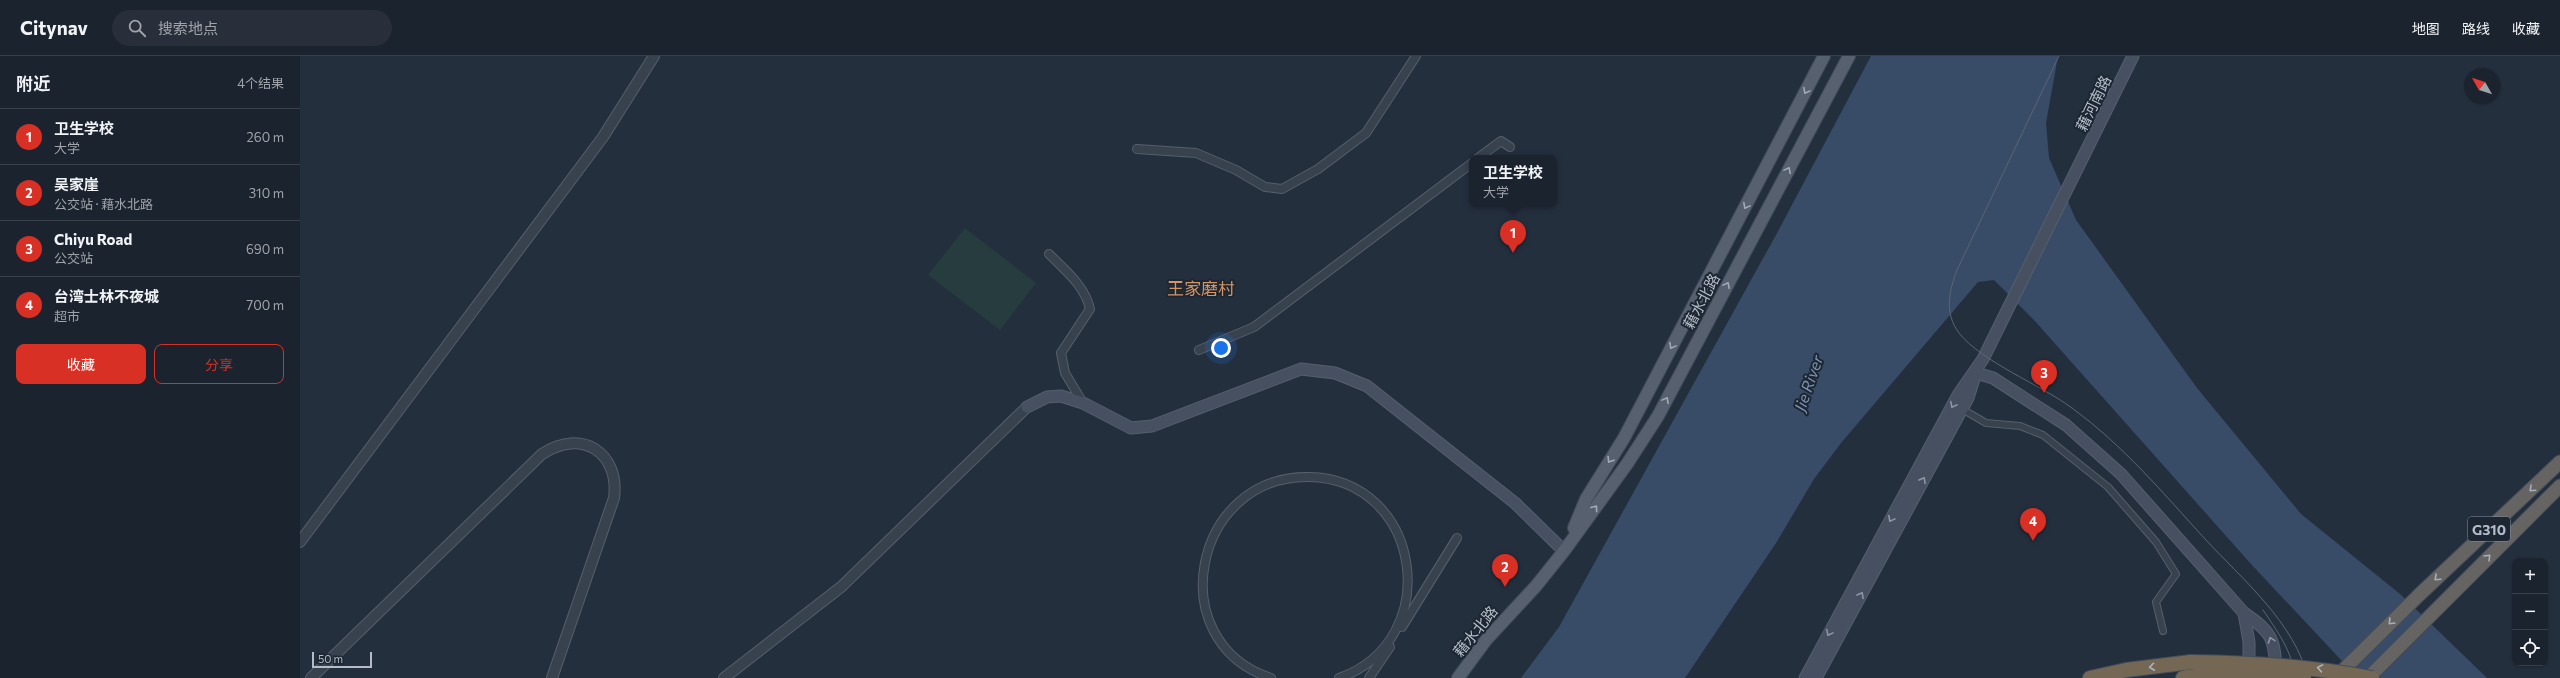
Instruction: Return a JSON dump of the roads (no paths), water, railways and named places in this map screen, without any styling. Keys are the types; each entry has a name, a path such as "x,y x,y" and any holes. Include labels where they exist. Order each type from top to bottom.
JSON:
{"highway":[{"name":"G310","path":"2335,678 2418,595 2560,462"},
{"name":"G310","path":"2368,678 2560,486"},
{"path":"2090,678 2126,670 2191,662 2269,663 2313,667 2372,678"},
{"path":"2189,677 2266,674 2304,678"}],"main road":[{"name":"藉水北路","path":"1564,551 1586,499 1624,438 1824,56"},
{"name":"藉水北路","path":"1458,678 1486,640 1536,586 1564,551 1627,464 1658,416 1849,56"},
{"name":"藉河南路","path":"1976,373 2133,56"},
{"path":"1027,407 1048,397 1061,396 1083,403 1130,428 1152,426 1301,369 1335,373 1368,386 1515,503 1564,551"},
{"path":"1816,678 1968,398 1976,373"},
{"path":"1976,373 1993,378 2066,425 2121,474 2244,613 2264,626 2271,637 2276,654 2277,678"},
{"path":"1805,678 1958,395 1976,373"},
{"path":"2244,613 2249,642 2249,678"}],"street":[{"path":"300,542 475,311 603,137 654,56"},
{"path":"1137,149 1196,153 1236,170 1265,187 1282,189 1318,169 1366,133 1416,56"},
{"path":"1482,155 1501,141 1510,147"},
{"path":"1199,350 1254,327 1469,165"},
{"path":"1049,254 1073,278 1088,297 1090,309 1061,353 1065,373 1083,403"},
{"path":"724,678 841,587 1027,407"},
{"path":"1962,409 1986,423 2020,426 2043,435 2108,487 2156,542 2176,574 2156,602 2163,631"},
{"path":"311,678 542,454 554,446 568,442 582,444 595,449 609,464 616,484 614,498 552,678"},
{"path":"1271,678 1262,676 1231,652 1212,625 1203,593 1204,559 1216,528 1242,499 1256,490 1277,481 1310,477 1343,484 1363,494 1376,505 1387,517 1399,536 1408,568 1406,602 1394,633 1373,659 1354,671 1339,678"},
{"path":"1370,678 1457,538"}],"water":[{"name":"Jie River","path":"1871,56 2058,56 2046,123 2049,158 2076,220 2197,388 2301,514 2400,594 2487,678 2358,678 2251,564 2034,320 1994,280 1978,282 1841,443 1814,479 1776,543 1685,678 1521,678 1559,627 1776,235"}],"tram line":[{"path":"2059,56 1957,270 1950,294 1949,302 1951,318 1959,333 1969,344 1982,354 2059,399 2091,422 2158,487 2266,603 2292,639 2308,678"},
{"path":"2263,610 2284,642 2294,668 2295,678"}],"place":[{"name":"卫生学校","path":"1513,253"},
{"name":"Chiyu Road","path":"2044,393"},
{"name":"台湾士林不夜城","path":"2033,541"},
{"name":"吴家崖","path":"1505,587"}],"district":[{"name":"王家磨村","path":"1201,288"}]}
